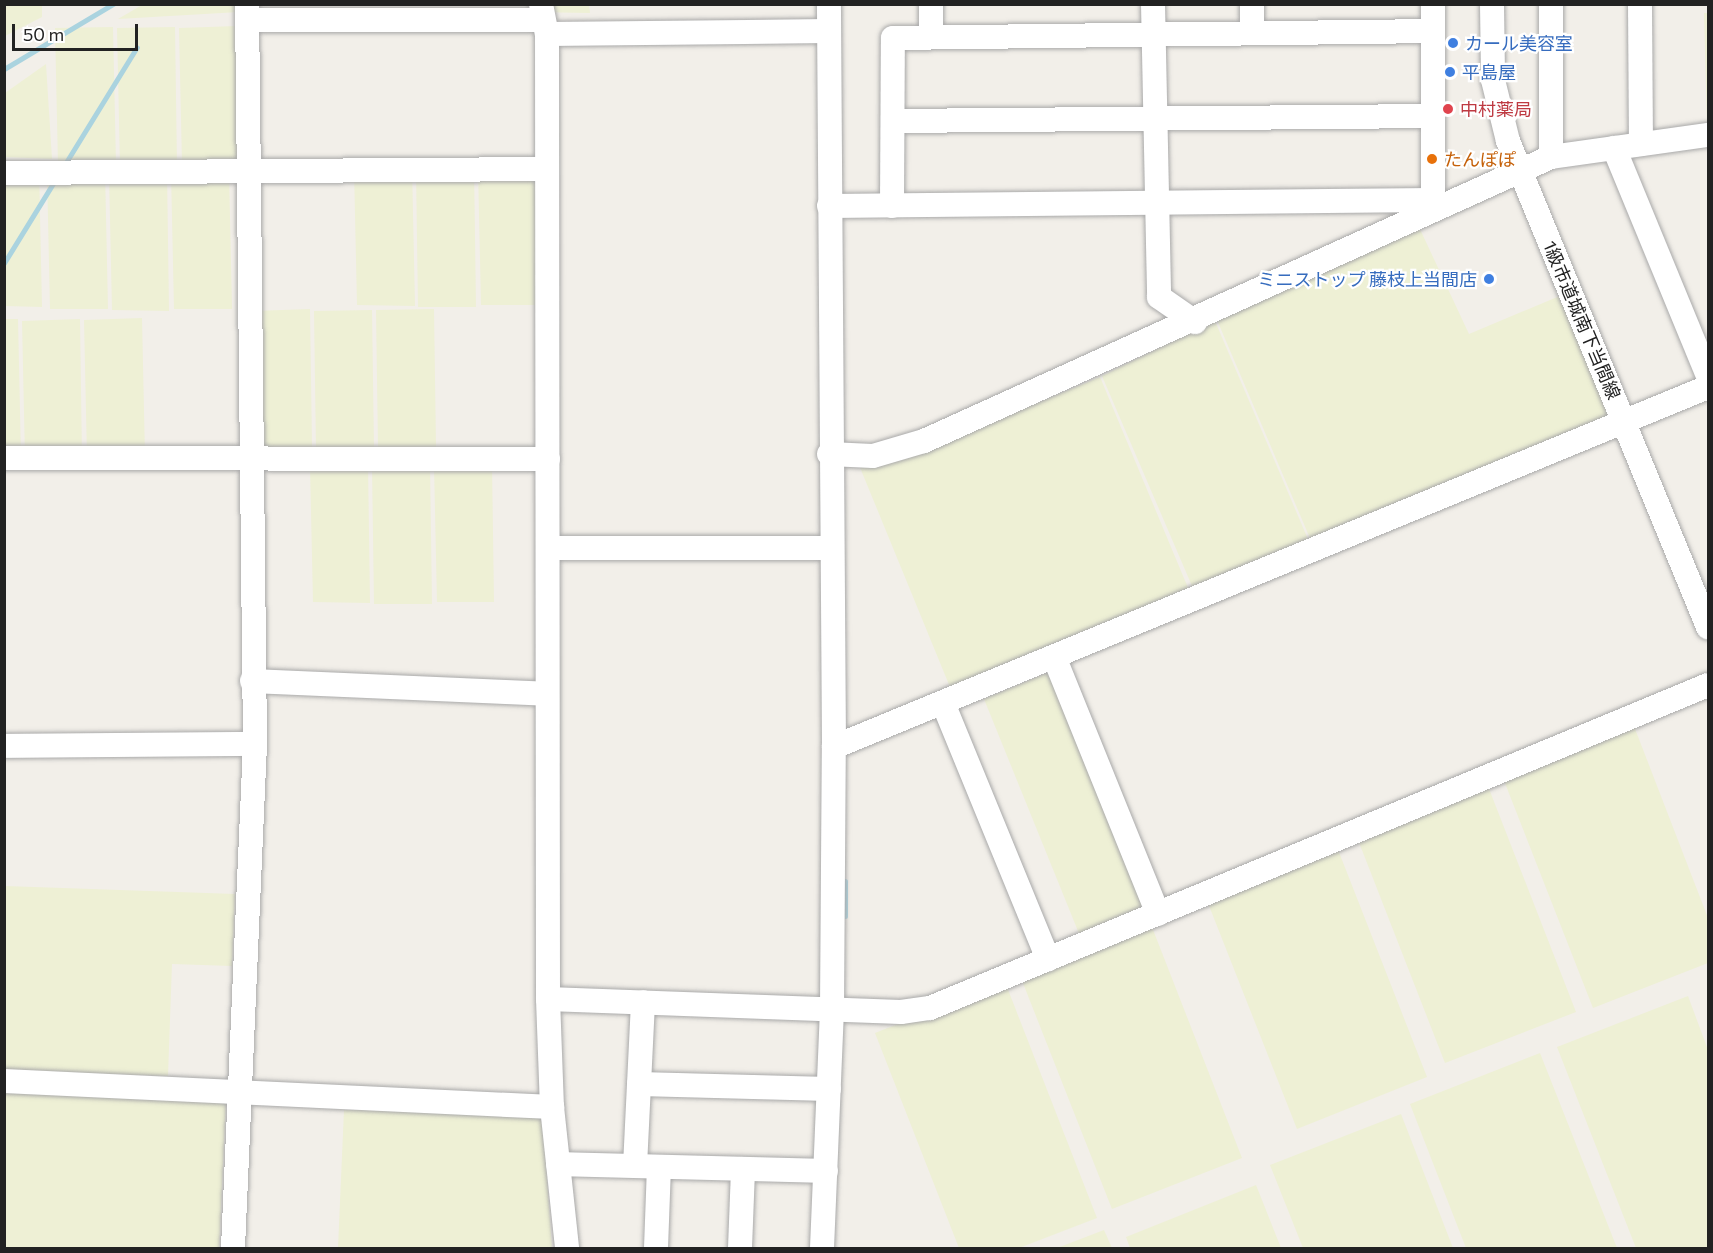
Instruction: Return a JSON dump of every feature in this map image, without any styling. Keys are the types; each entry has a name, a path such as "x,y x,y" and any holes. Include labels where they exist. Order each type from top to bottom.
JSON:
{"street":[{"path":"822,1248 829,1089 841,1009 830,548 829,4"},
{"path":"931,4 932,37"},
{"path":"1153,4 1156,205 1160,297 1195,322"},
{"path":"1252,4 1252,32"},
{"path":"1433,4 1434,204"},
{"name":"1級市道城南下当間線","path":"1492,4 1493,80 1502,121 1520,171 1708,627"},
{"path":"1551,4 1551,157"},
{"path":"1640,4 1641,144"},
{"path":"233,1248 242,1090 255,744 252,681 247,12 829,31"},
{"path":"543,20 548,459 546,694 548,999 552,1107 567,1248"},
{"path":"892,206 893,38 1433,31"},
{"path":"893,121 1433,116"},
{"path":"829,454 873,456 924,441 1195,322 1434,204 1551,157 1708,135"},
{"path":"834,747 1055,659 1708,385 1614,148"},
{"path":"4,173 249,173 546,169"},
{"path":"828,206 1434,204"},
{"path":"4,458 548,459"},
{"path":"548,548 830,548"},
{"path":"1055,659 1158,914"},
{"path":"252,681 546,694"},
{"path":"548,999 901,1012 930,1008 1708,686"},
{"path":"943,703 1048,959"},
{"path":"4,746 255,744"},
{"path":"635,1166 643,1002"},
{"path":"4,1081 242,1090 552,1107"},
{"path":"639,1084 829,1089"},
{"path":"558,1164 826,1171"},
{"path":"656,1248 659,1167"},
{"path":"740,1248 743,1169"}],"green space":[{"path":"5,4 42,5 42,17 5,36"},
{"path":"142,5 239,5 239,12 118,19"},
{"path":"531,5 589,5 590,13 532,12"},
{"path":"1704,13 1708,13 1708,126 1707,126"},
{"path":"237,26 240,165 182,164 179,28"},
{"path":"113,27 116,165 58,165 55,28"},
{"path":"175,27 177,167 120,166 117,28"},
{"path":"46,64 52,159 5,157 5,93"},
{"path":"412,167 415,306 357,305 354,169"},
{"path":"474,167 476,307 418,307 416,169"},
{"path":"536,167 539,305 481,305 478,168"},
{"path":"39,168 42,307 5,306 4,169"},
{"path":"105,171 108,309 50,309 47,172"},
{"path":"167,171 169,311 112,310 109,173"},
{"path":"229,171 232,309 174,309 171,172"},
{"path":"1419,227 1469,334 1562,295 1610,420 1312,543 1217,320"},
{"path":"310,309 312,448 254,448 251,311"},
{"path":"434,309 436,447 378,447 376,310"},
{"path":"372,310 374,449 316,449 314,311"},
{"path":"142,318 145,457 87,457 84,320"},
{"path":"4,319 18,319 21,458 5,457"},
{"path":"80,319 82,459 25,458 22,321"},
{"path":"1215,321 1310,544 1195,593 1102,376"},
{"path":"1100,377 1191,595 952,692 859,465 899,461"},
{"path":"368,464 370,603 313,602 310,466"},
{"path":"430,464 432,604 374,604 372,466"},
{"path":"492,464 494,602 437,602 434,465"},
{"path":"1047,673 1054,678 1144,902 1140,910 1080,936 984,699"},
{"path":"1632,721 1708,918 1708,963 1593,1008 1501,773"},
{"path":"1484,776 1576,1012 1445,1063 1353,827"},
{"path":"1335,842 1427,1077 1297,1129 1204,893"},
{"path":"5,886 235,894 232,966 172,964 168,1076 5,1071"},
{"path":"1150,922 1242,1158 1112,1209 1019,973"},
{"path":"1005,982 1097,1218 1019,1248 959,1248 875,1033"},
{"path":"1688,996 1708,1050 1708,1248 1636,1248 1557,1047"},
{"path":"1540,1053 1617,1248 1466,1248 1410,1104"},
{"path":"5,1092 226,1101 219,1248 5,1248"},
{"path":"344,1110 542,1110 552,1248 338,1248"},
{"path":"1401,1114 1453,1248 1303,1248 1270,1165"},
{"path":"1256,1185 1281,1248 1130,1248 1126,1237"},
{"path":"1104,1230 1112,1248 1057,1248"}],"waterway":[{"path":"4,69 113,4"},
{"path":"65,164 137,47"},
{"path":"4,263 55,180"},
{"path":"845,881 845,916"}],"place":[{"name":"カール美容室","path":"1453,43"},
{"name":"平島屋","path":"1450,72"},
{"name":"中村薬局","path":"1448,109"},
{"name":"たんぽぽ","path":"1432,159"},
{"name":"ミニストップ 藤枝上当間店","path":"1489,279"}]}
